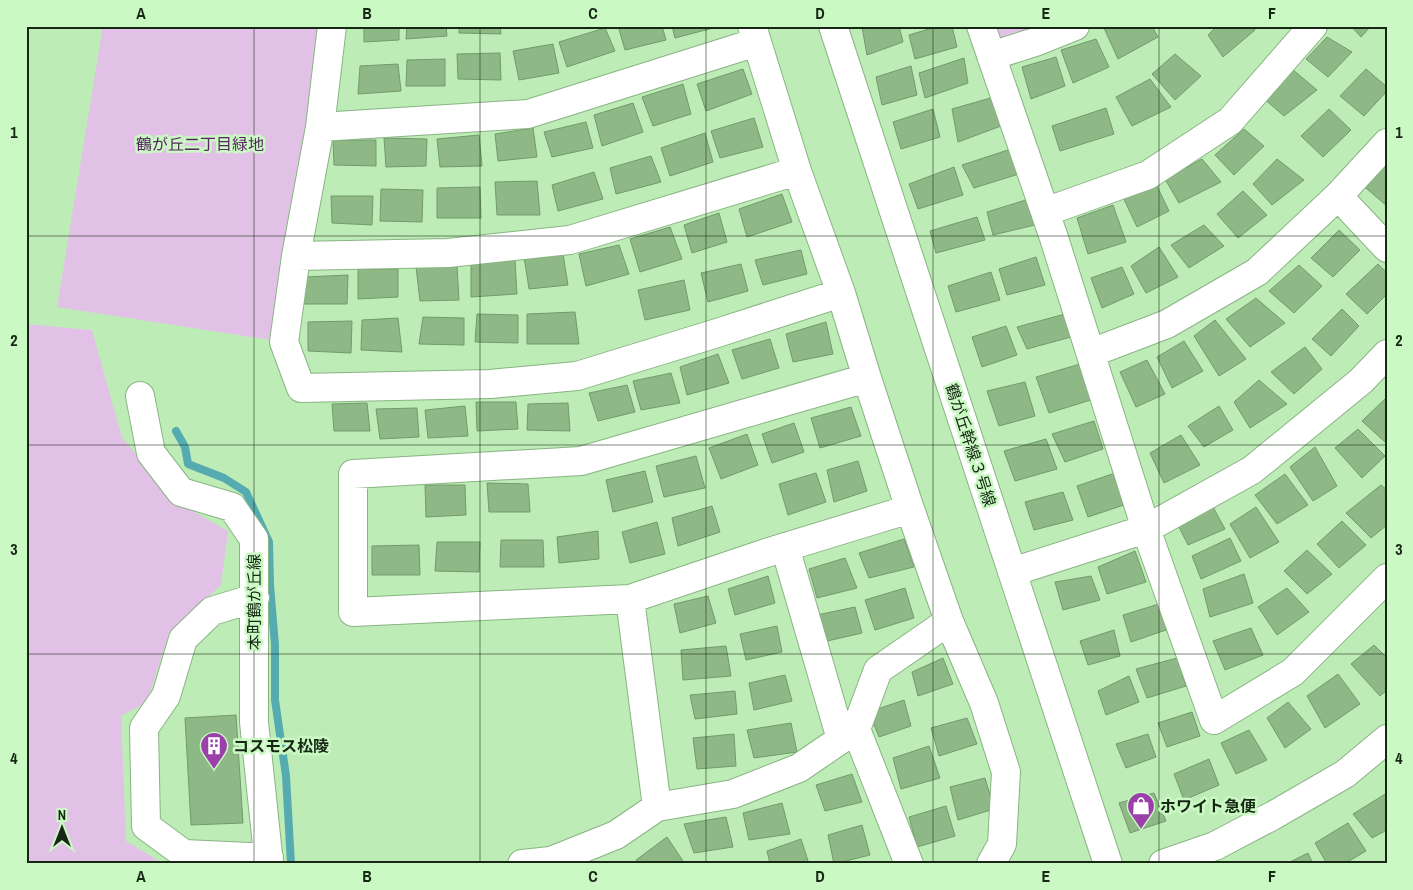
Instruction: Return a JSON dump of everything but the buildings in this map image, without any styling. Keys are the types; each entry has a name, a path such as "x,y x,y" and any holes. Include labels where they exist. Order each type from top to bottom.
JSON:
{"street":[{"path":"332,26 320,127 296,256 284,342 302,388 490,384 577,376 841,293"},
{"name":"鶴が丘幹線３号線","path":"833,26 1108,864"},
{"path":"981,26 1045,212 1146,529 1214,720 1293,672 1387,578"},
{"path":"991,56 1035,42 1074,26"},
{"path":"1045,212 1148,174 1230,120 1314,26"},
{"path":"320,127 528,114 755,34 797,171 841,293 866,378 910,509 949,621 984,703 1006,772 1002,844 991,864"},
{"path":"1090,353 1167,324 1257,272 1338,196 1387,144"},
{"path":"296,256 448,253 570,240 797,171"},
{"path":"1338,196 1387,248"},
{"path":"1012,572 1146,529 1252,470 1361,381 1387,354"},
{"path":"866,378 581,461 353,474 353,612 630,599 785,547 910,509"},
{"name":"本町鶴が丘線","path":"140,396 151,453 181,492 232,507 254,540 254,722 269,861"},
{"path":"785,547 848,734 909,864"},
{"path":"255,598 212,611 184,639 166,696 144,728 146,826 184,854 269,861"},
{"path":"630,599 658,807"},
{"path":"522,864 551,862 616,835 658,807 733,794 799,768 848,734 878,670 949,621"},
{"path":"1163,864 1216,846 1274,815 1345,774 1387,739"}],"green space":[{"name":"鶴が丘二丁目緑地","path":"103,26 332,26 284,342 57,307"},
{"path":"981,26 1075,26 991,56"},
{"path":"26,324 92,330 122,438 167,489 189,509 228,531 221,585 169,633 147,702 121,716 126,841 164,864 26,864"}],"waterway":[{"path":"176,431 185,447 188,464 224,478 246,492 269,542 270,585 275,645 275,700 286,776 291,864"}],"place":[{"name":"コスモス松陵","path":"214,770"},
{"name":"ホワイト急便","path":"1141,830"}]}
